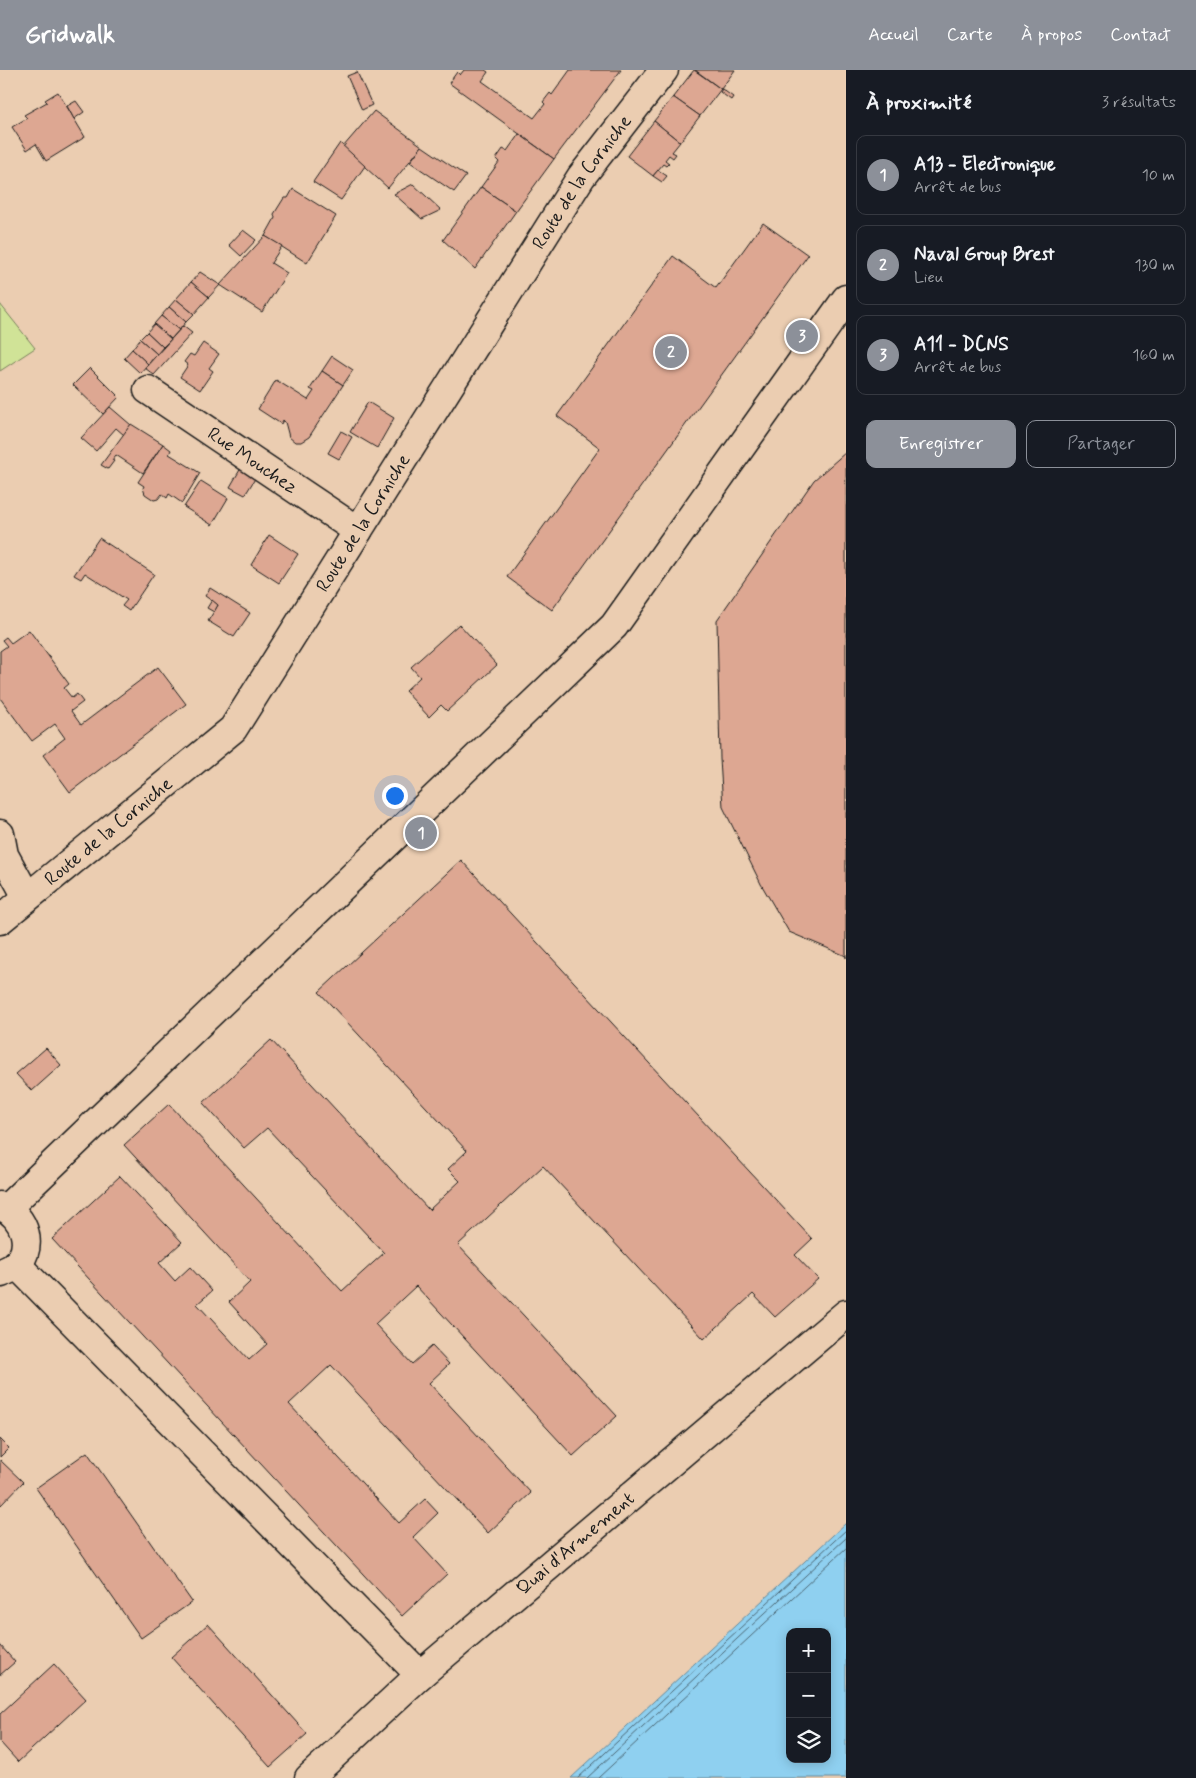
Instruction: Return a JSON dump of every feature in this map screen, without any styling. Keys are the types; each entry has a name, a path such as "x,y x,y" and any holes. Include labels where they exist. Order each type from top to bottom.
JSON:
{"street":[{"name":"Route de la Corniche","path":"0,920 232,729 581,177 664,70"},
{"path":"420,1675 8,1269 23,1254 26,1242 24,1229 19,1218 4,1207 614,626 846,299"},
{"name":"Rue Mouchez","path":"148,390 358,531"},
{"path":"0,834 4,855 27,896"},
{"name":"Quai d'Armement","path":"309,1778 420,1675 846,1314"}],"green space":[{"path":"0,304 35,348 0,371"}],"water":[{"path":"846,1523 846,1778 571,1778"}],"building":[{"path":"464,70 485,70 488,72 482,81 534,118 545,104 543,102 550,93 552,95 570,70 621,70 554,159 449,83 457,72 460,75"},
{"path":"694,70 721,89 700,116 673,97"},
{"path":"695,70 735,70 721,89"},
{"path":"357,72 372,105 362,110 347,76"},
{"path":"722,89 733,97 731,100 720,92"},
{"path":"58,92 85,137 46,161 36,144 27,150 12,127 27,118 24,115 47,102 45,100"},
{"path":"673,97 700,116 680,142 654,121"},
{"path":"76,101 84,112 74,119 67,106"},
{"path":"374,111 422,146 388,188 343,147"},
{"path":"654,121 680,142 672,152 676,154 673,158 669,155 665,160 669,163 666,166 663,164 653,176 627,156"},
{"path":"519,134 554,159 516,211 481,187 499,162 496,159 503,149 507,151"},
{"path":"340,143 365,166 341,200 313,182"},
{"path":"422,146 466,176 454,192 410,162"},
{"path":"658,170 667,176 662,182 653,176"},
{"path":"413,184 441,210 422,219 394,194"},
{"path":"481,187 516,211 475,269 443,240"},
{"path":"293,189 336,216 307,263 265,236 275,218 274,214 284,198 288,198"},
{"path":"763,223 808,255 552,610 507,577 600,448 557,416 673,256 716,288"},
{"path":"243,230 256,240 241,256 229,245"},
{"path":"265,236 282,246 271,263 287,273 262,312 220,285"},
{"path":"200,272 220,285 209,297 191,282"},
{"path":"191,282 209,297 194,314 176,299"},
{"path":"176,299 194,314 186,322 169,307"},
{"path":"169,307 186,322 179,330 161,316"},
{"path":"161,316 179,330 171,339 154,324"},
{"path":"154,324 171,339 163,347 147,332"},
{"path":"183,326 192,333 154,375 145,368"},
{"path":"147,332 163,347 157,354 140,339"},
{"path":"140,339 157,354 148,364 132,349"},
{"path":"203,343 219,354 209,368 213,371 200,390 180,377 188,365 184,362 190,354 194,356"},
{"path":"132,349 148,364 140,373 124,358"},
{"path":"332,356 353,370 343,385 322,371"},
{"path":"90,368 119,397 103,414 73,385"},
{"path":"322,371 343,385 309,437 301,442 295,442 289,437 283,420 281,424 258,409 276,380 308,400 314,391 310,389"},
{"path":"368,402 394,418 377,448 350,432"},
{"path":"110,407 131,425 124,435 116,428 96,451 81,438"},
{"path":"131,424 163,444 143,473 116,455 108,469 101,465"},
{"path":"341,431 352,437 339,459 328,453"},
{"path":"163,444 171,450 169,454 200,473 182,503 169,494 167,498 162,494 158,499 154,500 145,494 144,486 138,482"},
{"path":"846,452 846,956 789,932 761,884 723,807 717,620 814,480"},
{"path":"241,468 256,477 245,495 230,487"},
{"path":"201,481 228,498 212,525 184,507"},
{"path":"269,535 298,554 279,583 251,565"},
{"path":"99,538 154,574 129,611 122,606 127,600 85,573 81,579 74,575"},
{"path":"210,588 250,613 234,637 208,621 218,605 205,596"},
{"path":"212,600 218,605 214,612 207,608"},
{"path":"459,624 497,665 447,711 441,705 429,717 405,691 420,677 411,667"},
{"path":"29,630 69,684 64,688 72,698 77,694 83,702 71,711 81,725 158,667 186,704 70,792 43,755 65,738 55,724 32,741 0,698 0,651 7,646 2,640 6,637 11,643"},
{"path":"461,860 812,1239 795,1255 818,1279 775,1317 753,1294 704,1339 543,1166 458,1245 617,1416 573,1456 416,1286 375,1324 412,1364 432,1346 449,1364 429,1383 531,1493 488,1533 331,1365 289,1404 399,1523 425,1499 438,1513 413,1537 447,1574 402,1616 52,1239 120,1176 182,1242 159,1263 175,1281 190,1267 212,1291 197,1304 249,1360 267,1344 229,1302 250,1282 124,1145 169,1104 342,1291 384,1253 267,1128 244,1148 203,1103 271,1040 429,1210 460,1181 448,1169 467,1151 319,992"},
{"path":"46,1048 61,1065 32,1091 16,1074"},
{"path":"0,1439 9,1448 0,1457"},
{"path":"87,1452 192,1602 141,1638 36,1488"},
{"path":"0,1460 23,1482 0,1506"},
{"path":"208,1624 307,1734 270,1767 171,1657"},
{"path":"0,1645 15,1662 0,1675"},
{"path":"54,1664 86,1699 18,1762 0,1742 0,1714"}],"place":[{"name":"A11 - DCNS","path":"802,336"},
{"name":"Naval Group Brest","path":"671,352"},
{"name":"A13 - Electronique","path":"421,833"}]}
